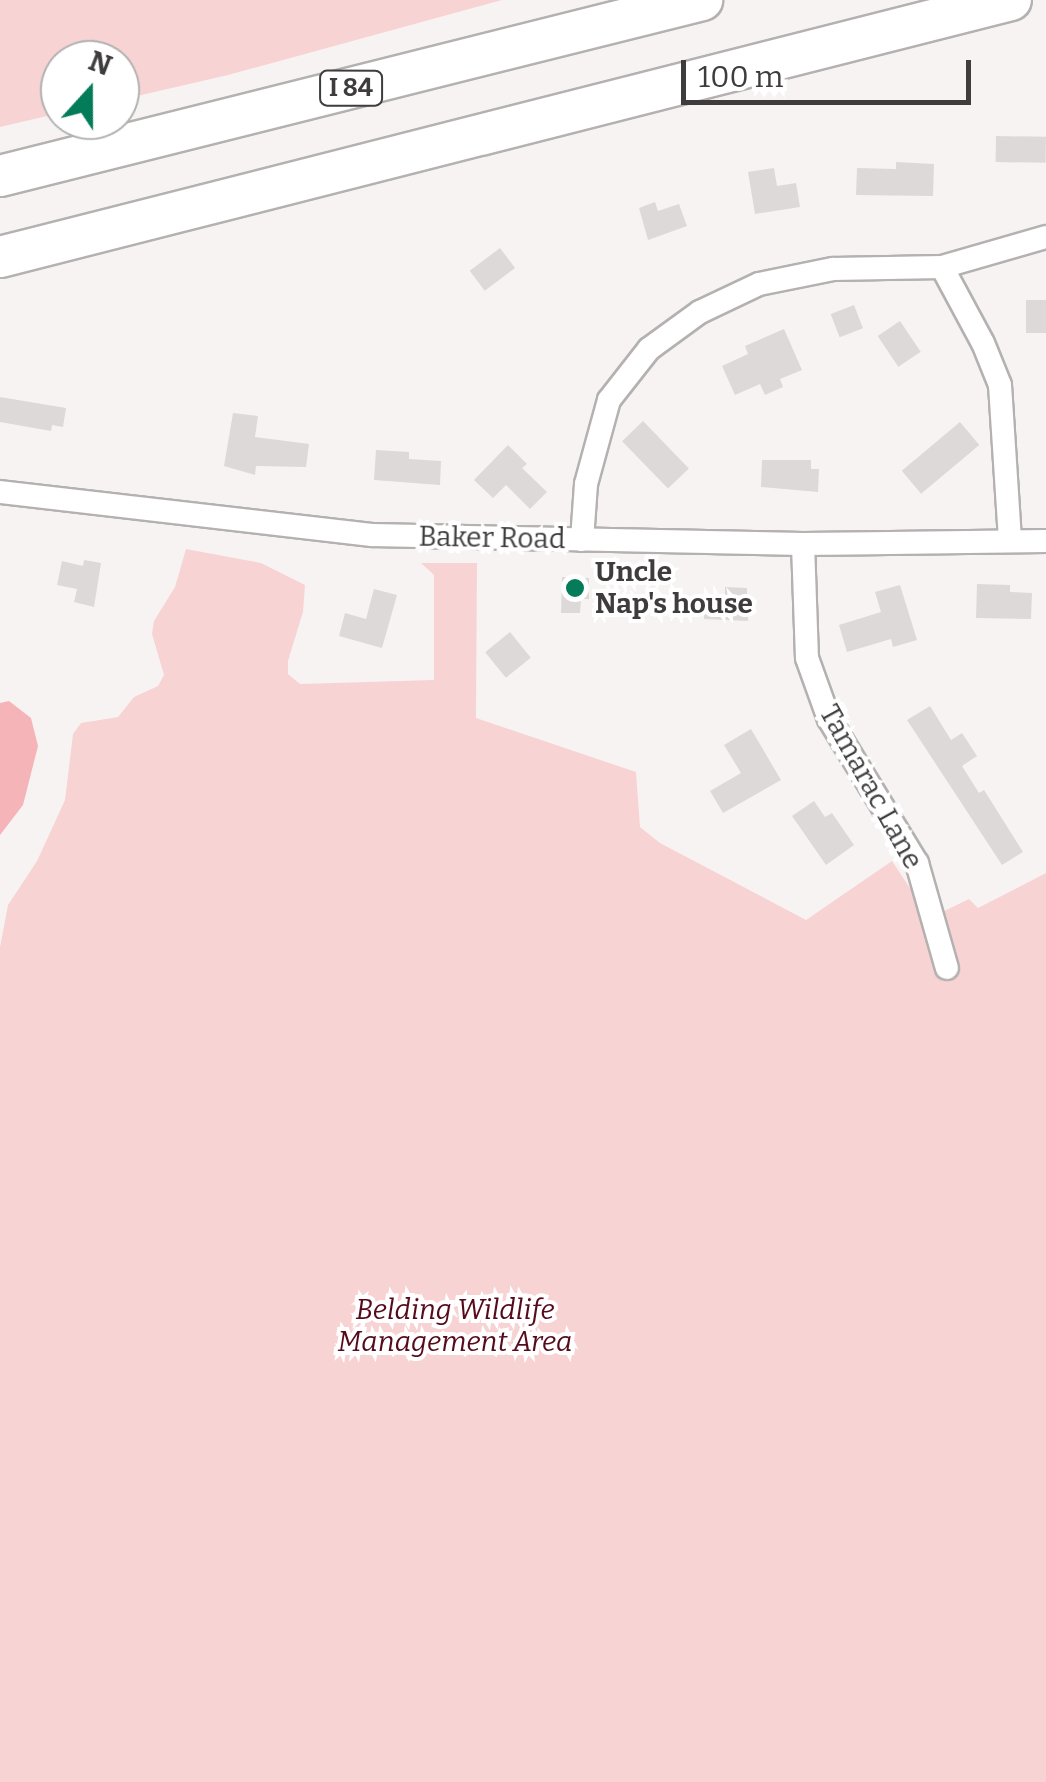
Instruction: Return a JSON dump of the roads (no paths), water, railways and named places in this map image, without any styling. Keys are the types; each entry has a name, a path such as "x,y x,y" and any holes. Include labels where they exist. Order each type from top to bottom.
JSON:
{"highway":[{"name":"I 84","path":"0,176 702,0"},
{"path":"0,258 1011,0"}],"street":[{"path":"582,540 586,484 609,400 649,349 700,312 759,284 834,270 942,268 1046,238"},
{"path":"942,268 1000,385 1010,540"},
{"name":"Baker Road","path":"0,492 372,535 803,544 1046,540"},
{"name":"Tamarac Lane","path":"803,544 808,658 829,718 916,863 947,968"}],"place":[{"name":"Uncle Nap's house","path":"575,588"}],"park label":[{"name":"Belding Wildlife Management Area","path":"455,1326"}]}
